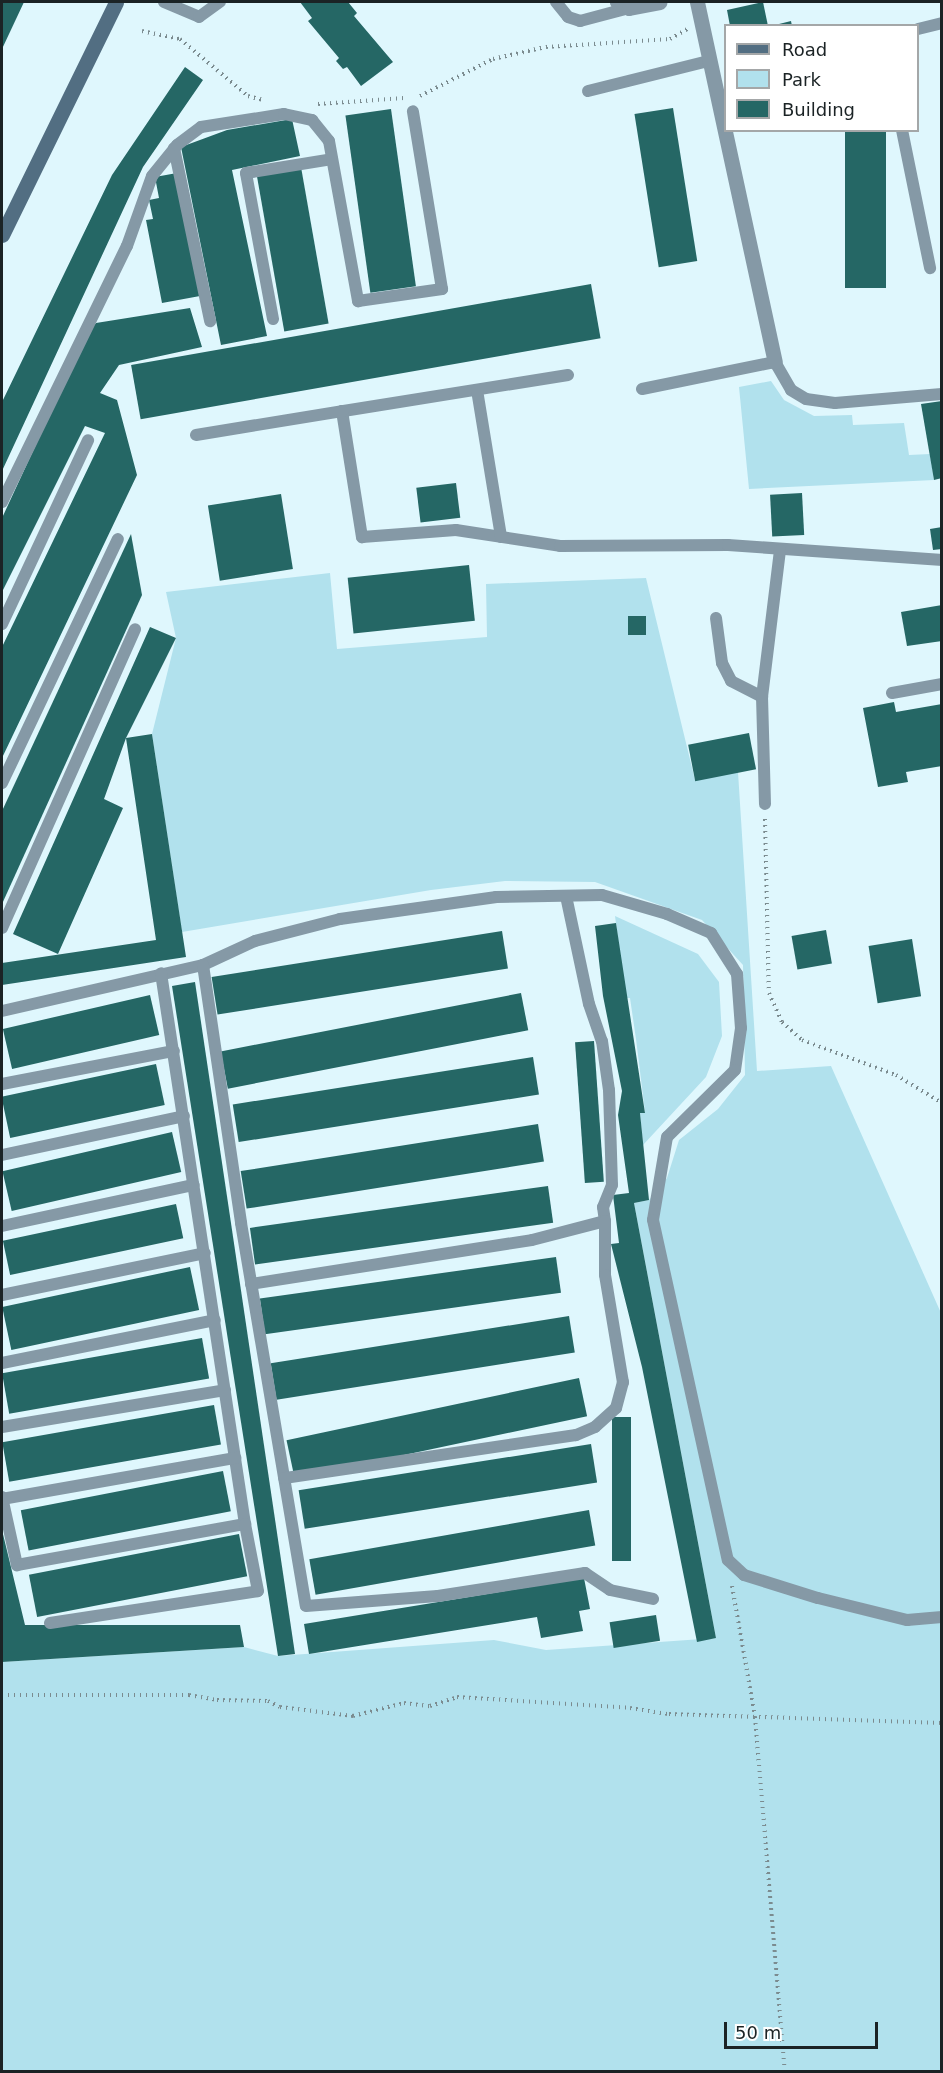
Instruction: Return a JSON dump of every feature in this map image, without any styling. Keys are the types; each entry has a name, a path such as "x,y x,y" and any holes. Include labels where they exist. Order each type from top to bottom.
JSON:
{"main road":[{"path":"2,235 116,2"}],"street":[{"path":"623,5 659,2"},
{"path":"697,2 724,113"},
{"path":"728,132 775,362"}],"lane":[{"path":"164,2 199,16 220,2"},
{"path":"556,2 568,17 580,21 623,5"},
{"path":"919,29 942,23"},
{"path":"588,91 715,69"},
{"path":"2,502 127,246 152,176 174,148 201,127 284,114 312,120 328,141 358,301 442,289 413,111"},
{"path":"902,132 930,268"},
{"path":"174,148 210,321"},
{"path":"273,319 246,173 332,159"},
{"path":"642,389 775,362 791,390 806,399 835,403 942,394"},
{"path":"196,435 568,375"},
{"path":"477,390 501,537"},
{"path":"342,411 362,537 456,530 560,546 728,545 942,560"},
{"path":"2,624 88,440"},
{"path":"2,783 118,539"},
{"path":"765,804 762,697 780,550"},
{"path":"716,618 722,663 731,681 762,697"},
{"path":"2,928 135,629"},
{"path":"892,693 942,684"},
{"path":"284,1478 576,1435 595,1427 616,1408 623,1382 605,1275 603,1207 612,1185 609,1090 602,1041 589,1004 566,896"},
{"path":"2,1011 203,965 255,941 340,919 496,897 602,896 667,914 711,933 737,974 741,1028 735,1070 667,1137 653,1220 728,1560 744,1575 818,1598 907,1620 942,1617"},
{"path":"203,965 251,1284 306,1606 438,1596 585,1573 610,1590 653,1599"},
{"path":"50,1623 258,1591 245,1524 161,973"},
{"path":"2,1084 174,1051"},
{"path":"2,1155 184,1116"},
{"path":"2,1226 194,1185"},
{"path":"251,1284 532,1240 605,1221"},
{"path":"2,1295 205,1253"},
{"path":"2,1363 215,1320"},
{"path":"2,1427 225,1390"},
{"path":"235,1458 2,1498 17,1565 245,1524"}],"path":[{"path":"314,104 423,96 493,59 546,47 670,39 701,20"},
{"path":"142,31 180,39 248,96 270,101"},
{"path":"765,804 769,993 782,1022 802,1040 896,1075 942,1103"},
{"path":"728,1560 754,1718 785,2072"},
{"path":"2,1695 189,1695 217,1700 268,1701 280,1707 353,1716 404,1703 430,1706 457,1697 754,1718 942,1723"}],"green space":[{"path":"771,381 784,400 814,416 852,415 853,425 904,423 909,455 930,454 934,480 749,489 739,387"},
{"path":"330,573 337,649 487,637 486,584 646,578 695,780 738,772 757,1071 831,1066 941,1313 941,2071 2,2072 2,1662 244,1647 278,1656 494,1640 546,1650 716,1638 634,1203 649,1200 667,1178 679,1140 718,1109 745,1075 743,965 702,920 595,882 505,881 431,890 182,932 152,734 176,638 166,592"},
{"path":"615,916 698,954 719,982 722,1036 706,1077 643,1145 640,1113 645,1112 630,998 626,998"}],"building":[{"path":"2,2 24,2 2,49"},
{"path":"300,2 348,2 357,13 354,16 393,62 361,86 347,67 343,69 336,61 339,58 308,21 312,18"},
{"path":"763,2 768,24 730,24 727,10"},
{"path":"185,67 203,80 143,167 2,471 2,402 112,175"},
{"path":"673,108 697,261 659,267 634,114"},
{"path":"391,109 416,286 370,293 345,115"},
{"path":"292,119 300,156 232,170 267,336 221,345 181,147 227,130"},
{"path":"845,132 886,132 886,288 845,288"},
{"path":"301,167 329,324 284,331 257,175"},
{"path":"177,173 200,296 162,303 146,220 153,219 149,200 159,198 155,177"},
{"path":"591,284 601,338 141,419 131,365"},
{"path":"190,308 202,347 119,365 100,393 117,400 137,475 2,758 2,647 105,433 85,426 2,592 2,518 88,332 96,323"},
{"path":"942,401 942,478 934,480 921,404"},
{"path":"456,483 460,518 421,523 416,488"},
{"path":"802,493 804,535 772,537 770,495"},
{"path":"281,494 293,569 220,581 208,506"},
{"path":"942,527 942,549 933,550 930,529"},
{"path":"131,534 142,595 2,904 2,811"},
{"path":"469,565 475,621 354,633 348,578"},
{"path":"942,605 942,641 907,646 901,612"},
{"path":"628,616 646,616 646,635 628,635"},
{"path":"150,627 176,638 126,738 104,799 123,808 58,954 13,934"},
{"path":"894,702 896,712 942,704 942,766 906,772 908,782 878,787 863,708"},
{"path":"749,733 756,769 695,781 688,745"},
{"path":"152,734 186,957 2,985 2,963 156,940 126,738"},
{"path":"616,923 645,1113 640,1113 649,1200 634,1203 716,1638 697,1642 642,1367 611,1244 619,1243 613,1195 629,1193 618,1115 622,1091 603,996 595,926"},
{"path":"826,930 832,963 797,970 792,936"},
{"path":"502,931 508,969 218,1015 212,977"},
{"path":"912,939 921,996 878,1003 869,946"},
{"path":"195,982 295,1654 278,1656 172,986"},
{"path":"521,993 528,1030 228,1089 221,1051"},
{"path":"150,995 159,1035 12,1069 3,1029"},
{"path":"594,1041 604,1182 585,1183 575,1042"},
{"path":"533,1057 539,1095 239,1142 233,1105"},
{"path":"156,1064 165,1105 10,1138 2,1097"},
{"path":"538,1124 544,1162 247,1209 241,1171"},
{"path":"172,1132 181,1172 12,1211 2,1171"},
{"path":"548,1186 553,1223 255,1265 250,1228"},
{"path":"176,1204 183,1238 10,1275 3,1241"},
{"path":"556,1257 561,1293 265,1334 260,1299"},
{"path":"190,1267 199,1310 11,1350 2,1307"},
{"path":"569,1316 575,1353 277,1400 271,1363"},
{"path":"202,1338 209,1378 9,1414 2,1373"},
{"path":"579,1378 587,1416 295,1478 287,1440"},
{"path":"214,1405 221,1444 9,1482 2,1442"},
{"path":"612,1417 631,1417 631,1561 612,1561"},
{"path":"591,1444 597,1483 305,1529 299,1490"},
{"path":"223,1471 231,1511 29,1551 21,1510"},
{"path":"589,1510 595,1545 316,1595 309,1559"},
{"path":"2,1530 25,1625 240,1625 244,1647 2,1662"},
{"path":"239,1534 247,1576 37,1617 29,1575"},
{"path":"584,1578 590,1609 579,1611 583,1631 541,1638 537,1617 309,1654 304,1624"},
{"path":"656,1615 660,1641 614,1648 610,1622"}]}
